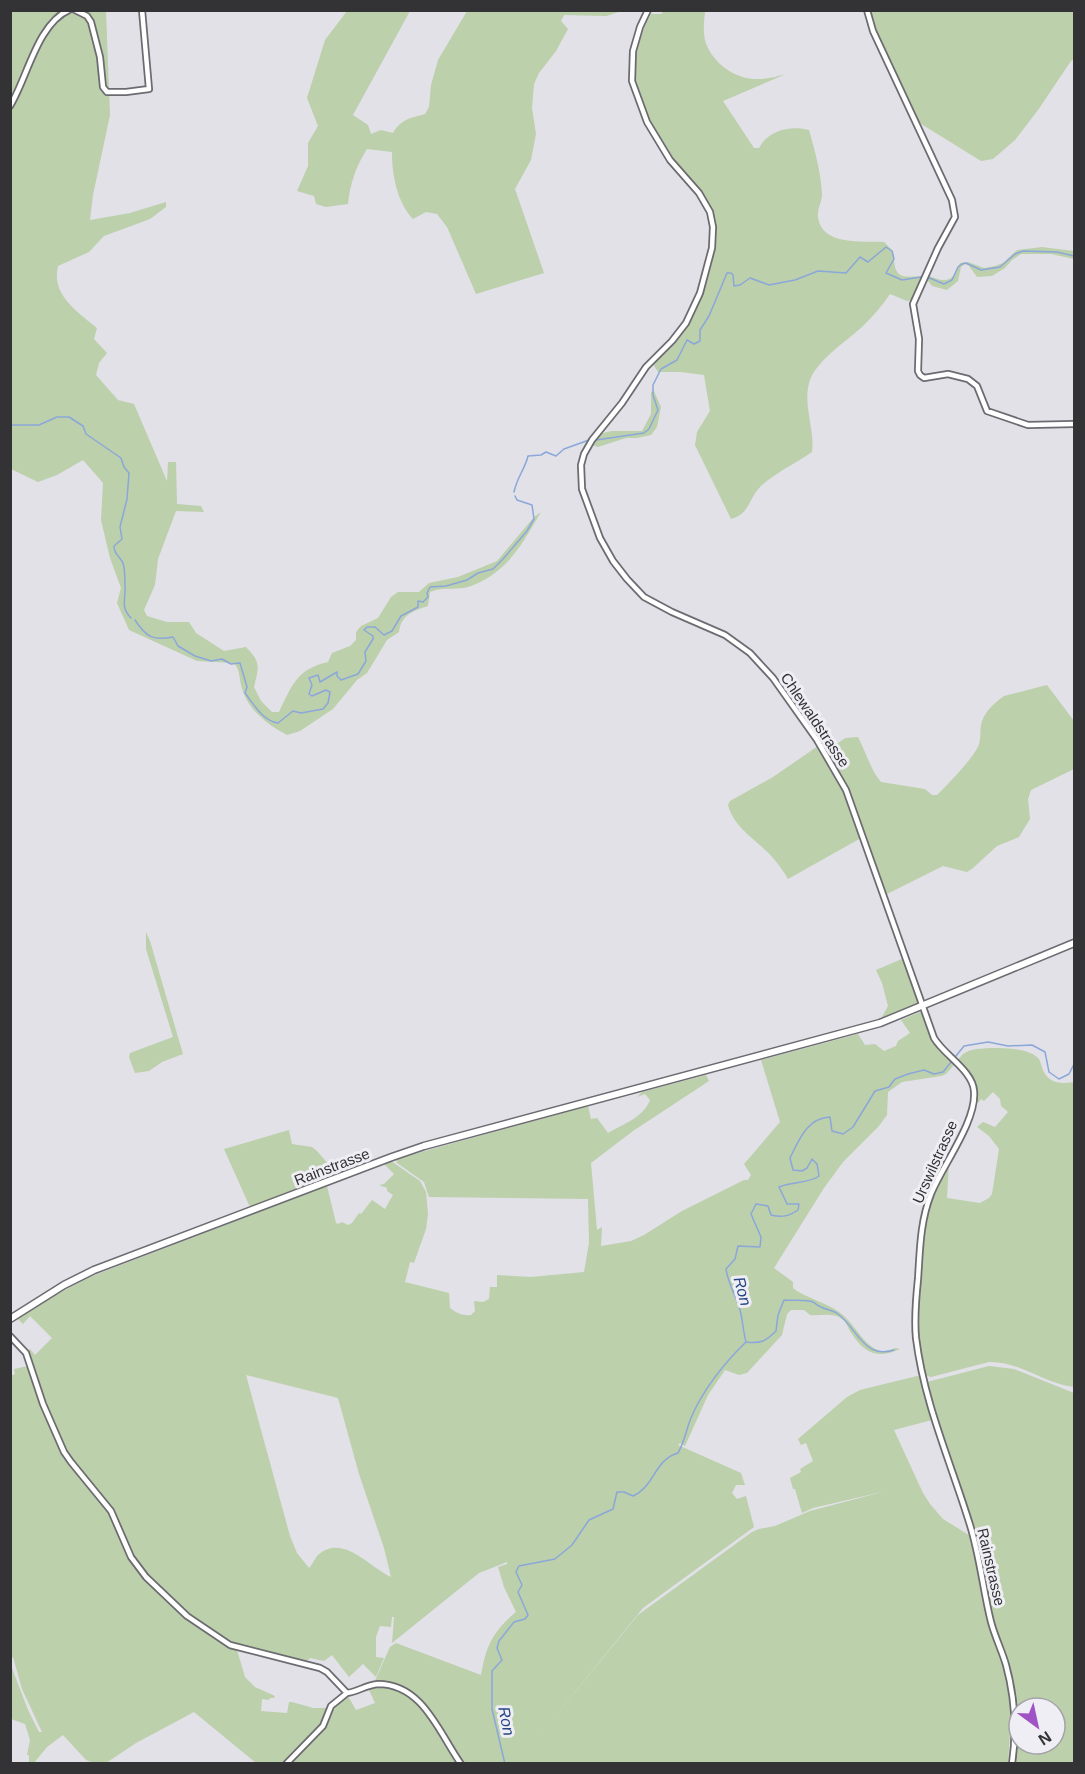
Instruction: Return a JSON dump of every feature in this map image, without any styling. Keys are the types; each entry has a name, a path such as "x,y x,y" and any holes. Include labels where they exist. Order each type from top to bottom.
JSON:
{"main road":[{"name":"Rainstrasse","path":"10,1319 64,1285 94,1270 392,1157 424,1146 880,1023 1074,943"}],"street":[{"path":"10,106 31,59 49,27 60,15 69,10"},
{"path":"75,10 87,16 91,22 100,57 103,87 107,92 115,93 149,89 142,10"},
{"name":"Chlewaldstrasse","path":"648,10 633,51 632,81 640,105 670,160 699,193 710,212 713,227 712,241 700,293 686,323 646,367 584,454 580,478 587,506 600,538 613,561 636,589 645,597 672,612 725,635 750,653 773,678 817,740 846,790 923,1006"},
{"path":"867,10 873,31 956,211 952,224 938,248 913,304 919,339 918,371 920,375 924,378 948,374 968,379 977,386 987,411 1023,423 1041,426 1074,424"},
{"name":"Urswilstrasse","path":"923,1006 934,1038 949,1057 968,1075 974,1090 974,1100 959,1141 932,1192 921,1232 916,1337 925,1380"},
{"path":"10,1336 26,1353 43,1404 64,1452 111,1511 131,1557 150,1581 187,1616 224,1642 239,1648 320,1668 347,1693"},
{"name":"Rainstrasse","path":"925,1380 935,1421 977,1549 991,1620 1006,1665 1015,1705 1015,1744 1012,1764"},
{"path":"286,1764 323,1726 331,1706 347,1693 377,1684 391,1685 407,1692 430,1714 461,1764"}],"green space":[{"path":"386,10 387,12 410,11 353,115 368,125 371,134 381,130 393,133 403,122 425,114 429,107 431,85 438,60 467,11 622,11 606,16 564,15 561,21 568,29 534,84 532,108 536,134 531,160 515,189 544,273 476,294 447,227 437,214 426,212 413,219 403,205 394,179 392,152 367,149 354,175 348,204 326,207 316,204 314,196 297,191 308,166 308,143 318,126 307,98 325,40 347,11"},
{"path":"665,10 705,12 704,33 707,47 720,64 735,74 759,79 786,74 723,101 754,148 759,148 768,137 781,130 795,128 809,130 821,186 822,197 818,217 821,226 827,233 844,240 884,242 893,251 895,266 899,274 908,277 923,276 912,300 907,301 890,294 863,326 818,367 809,383 807,400 812,452 767,481 757,491 742,514 731,519 695,445 697,432 710,411 704,375 658,372 653,364 681,334 700,301 713,257 716,229 710,205 670,153 651,122 634,75 637,48 651,14 661,14"},
{"path":"11,11 106,11 110,115 90,220 130,213 166,202 166,207 150,219 104,236 89,252 58,266 57,276 58,286 67,302 97,328 94,339 107,353 99,363 96,375 118,400 134,404 167,481 168,462 176,462 177,504 201,506 204,512 176,511 158,559 155,585 144,610 147,616 167,622 189,622 196,633 224,651 246,647 258,665 254,687 261,701 272,712 279,712 292,686 302,674 328,662 332,653 350,646 356,640 356,632 361,626 378,618 391,597 398,592 419,592 429,583 458,577 497,561 534,517 541,512 513,556 495,573 471,586 430,592 428,606 413,612 402,621 399,632 387,640 367,673 357,680 333,709 300,731 287,735 258,715 244,694 234,663 197,661 129,630 117,603 121,588 110,558 101,520 103,483 83,460 57,475 38,482 11,469"},
{"path":"871,11 1074,11 1074,59 1015,140 993,159 981,161 918,122 875,28"},
{"path":"1042,247 1074,251 1074,259 1051,254 1021,254 992,276 977,277 965,264 961,267 958,281 947,290 932,286 925,277 926,275 946,280 953,276 960,263 968,262 984,268 995,266 1003,263 1017,250"},
{"path":"654,391 661,407 657,427 651,435 626,438 598,447 592,445 599,434 612,431 642,431 651,414 651,392"},
{"path":"1047,685 1074,721 1074,769 1031,790 1028,799 1030,819 1019,837 997,846 967,872 943,866 885,895 852,804 826,752 845,738 858,737 881,782 925,789 932,795 937,795 976,750 980,742 982,721 993,705 1004,696"},
{"path":"818,746 841,782 861,838 788,879 768,852 736,821 728,805 730,801 773,777"},
{"path":"146,932 183,1054 162,1062 149,1071 135,1073 129,1057 130,1053 173,1037 146,949"},
{"path":"904,958 919,1003 884,1019 882,1017 888,1006 876,970"},
{"path":"920,1012 924,1015 935,1045 954,1065 946,1074 902,1082 888,1092 887,1115 843,1162 774,1268 793,1282 793,1288 797,1291 839,1312 875,1349 882,1352 900,1349 885,1354 873,1353 857,1341 845,1322 838,1317 810,1315 804,1310 791,1310 787,1314 782,1335 747,1373 739,1375 725,1370 708,1395 685,1446 680,1443 678,1445 741,1473 745,1485 736,1485 732,1493 737,1499 746,1496 754,1527 643,1608 541,1734 638,1615 752,1532 775,1526 810,1511 886,1491 813,1508 802,1513 790,1478 813,1461 806,1443 801,1445 798,1439 847,1397 860,1390 917,1376 922,1377 932,1420 894,1430 930,1504 943,1519 972,1537 977,1559 982,1559 978,1539 927,1382 989,1366 1014,1369 1074,1393 1074,1763 1014,1763 1014,1756 1067,1756 1067,1696 1007,1696 1008,1763 463,1763 437,1721 421,1701 401,1687 374,1683 390,1647 396,1643 481,1675 485,1656 492,1640 516,1612 504,1587 498,1567 507,1562 479,1573 392,1643 394,1617 392,1617 391,1627 380,1626 376,1637 376,1657 384,1658 376,1677 363,1664 349,1677 332,1655 324,1661 310,1658 305,1663 253,1651 244,1644 241,1648 229,1643 195,1620 159,1589 144,1574 128,1547 125,1549 134,1564 159,1593 206,1632 237,1650 245,1677 255,1687 275,1696 269,1700 262,1699 261,1711 287,1713 289,1702 292,1702 313,1708 326,1708 328,1711 325,1719 310,1740 284,1763 256,1763 194,1712 136,1743 106,1763 86,1760 63,1735 47,1747 34,1763 29,1763 29,1755 27,1755 30,1740 25,1724 11,1719 10,1663 28,1710 39,1732 42,1732 22,1689 13,1657 11,1658 10,1376 15,1374 14,1369 28,1366 44,1408 46,1407 26,1352 30,1349 35,1355 52,1338 30,1316 23,1324 18,1319 87,1278 327,1186 336,1223 342,1222 348,1225 372,1200 385,1209 393,1195 387,1191 387,1188 379,1185 384,1184 394,1174 384,1164 391,1161 420,1181 426,1192 428,1214 426,1229 414,1263 410,1262 405,1282 449,1293 450,1308 460,1314 471,1315 475,1311 474,1301 483,1302 489,1299 490,1287 497,1287 497,1275 531,1277 584,1272 589,1243 588,1199 429,1197 424,1182 397,1163 396,1159 588,1106 591,1119 597,1118 608,1133 643,1111 650,1100 645,1094 637,1097 642,1092 706,1075 709,1081 633,1131 591,1163 597,1230 602,1227 601,1246 631,1241 682,1211 748,1180 751,1175 744,1164 780,1122 761,1060 858,1034 865,1045 875,1044 884,1051 896,1046 898,1041 910,1033 901,1020","holes":["246,1375 338,1398 359,1474 384,1548 391,1577 346,1549 326,1550 317,1556 309,1568 297,1553 290,1536"]},
{"path":"991,1048 1015,1049 1032,1054 1038,1058 1046,1075 1052,1080 1060,1083 1074,1082 1074,1387 1052,1382 1011,1365 989,1362 931,1377 925,1375 917,1325 923,1228 930,1202 949,1163 947,1198 980,1203 992,1194 999,1149 989,1136 977,1127 983,1122 995,1127 1008,1112 1001,1106 1000,1099 993,1092 984,1101 981,1099 978,1103 975,1101 976,1092 957,1062 967,1052"},
{"path":"289,1130 292,1144 312,1147 329,1165 352,1166 363,1162 365,1164 253,1208 249,1205 224,1149"},
{"path":"370,1686 401,1691 413,1700 434,1724 460,1764 288,1764 320,1731 332,1708 346,1696 356,1710 375,1703 369,1690"}],"waterway":[{"path":"596,440 644,433 649,429 658,410 653,395 653,385 661,369 677,360 687,340 694,344 700,341 700,330 709,316 727,273 733,275 734,286 750,278 769,285 795,280 818,271 846,273 860,257 868,262 886,247 892,251 894,259 886,273 902,280 921,277"},
{"path":"927,277 944,284 952,280 958,267 962,264 966,263 981,270 1000,267 1015,254 1023,251 1057,252 1074,256"},
{"path":"10,425 39,425 57,417 69,417 83,426 86,434 121,458 129,473 127,499 120,527 122,539 114,546 124,565 125,607 131,618"},
{"path":"514,492 528,456 541,455 546,452 556,456 564,449 589,440"},
{"path":"135,620 147,634 155,638 173,637 178,646 195,656 211,661 222,659 231,664 240,663 247,687 245,693 259,712 273,722 278,723 293,711 301,713 323,709 328,703 330,692 326,690 312,696 309,694 312,685 309,678 318,675 320,682 337,672 341,680 358,674 366,661 365,652 373,639 373,636 364,630 367,627 375,627 384,635 392,631 401,616 418,607 418,601 423,602 428,597 430,587 446,586 467,580 478,573 493,569 503,559 527,531 534,519 532,505 517,500 515,496"},
{"name":"Ron","path":"505,1764 492,1709 492,1671 502,1660 497,1648 499,1641 514,1622 525,1619 528,1615 518,1592 522,1585 516,1572 519,1566 555,1559 572,1545 589,1520 613,1509 617,1492 633,1496 640,1492 664,1461 678,1453 701,1398 722,1368 746,1342 740,1310 726,1269 735,1259 738,1246 760,1247 761,1237 751,1214 756,1204 768,1206 771,1215 792,1214 798,1210 799,1204 787,1204 779,1187 819,1176 817,1164 812,1159 807,1168 802,1171 793,1170 790,1158 805,1131 815,1121 830,1117 832,1131 843,1134 853,1127 875,1091 889,1087 895,1079 908,1074 924,1070 934,1074 943,1072 964,1046 988,1042 1008,1046 1032,1045 1045,1052 1049,1072 1059,1079 1069,1074 1074,1064"},
{"path":"746,1342 763,1341 776,1331 778,1315 784,1300 803,1300 813,1302 838,1314 862,1341 875,1351 894,1350"}]}
